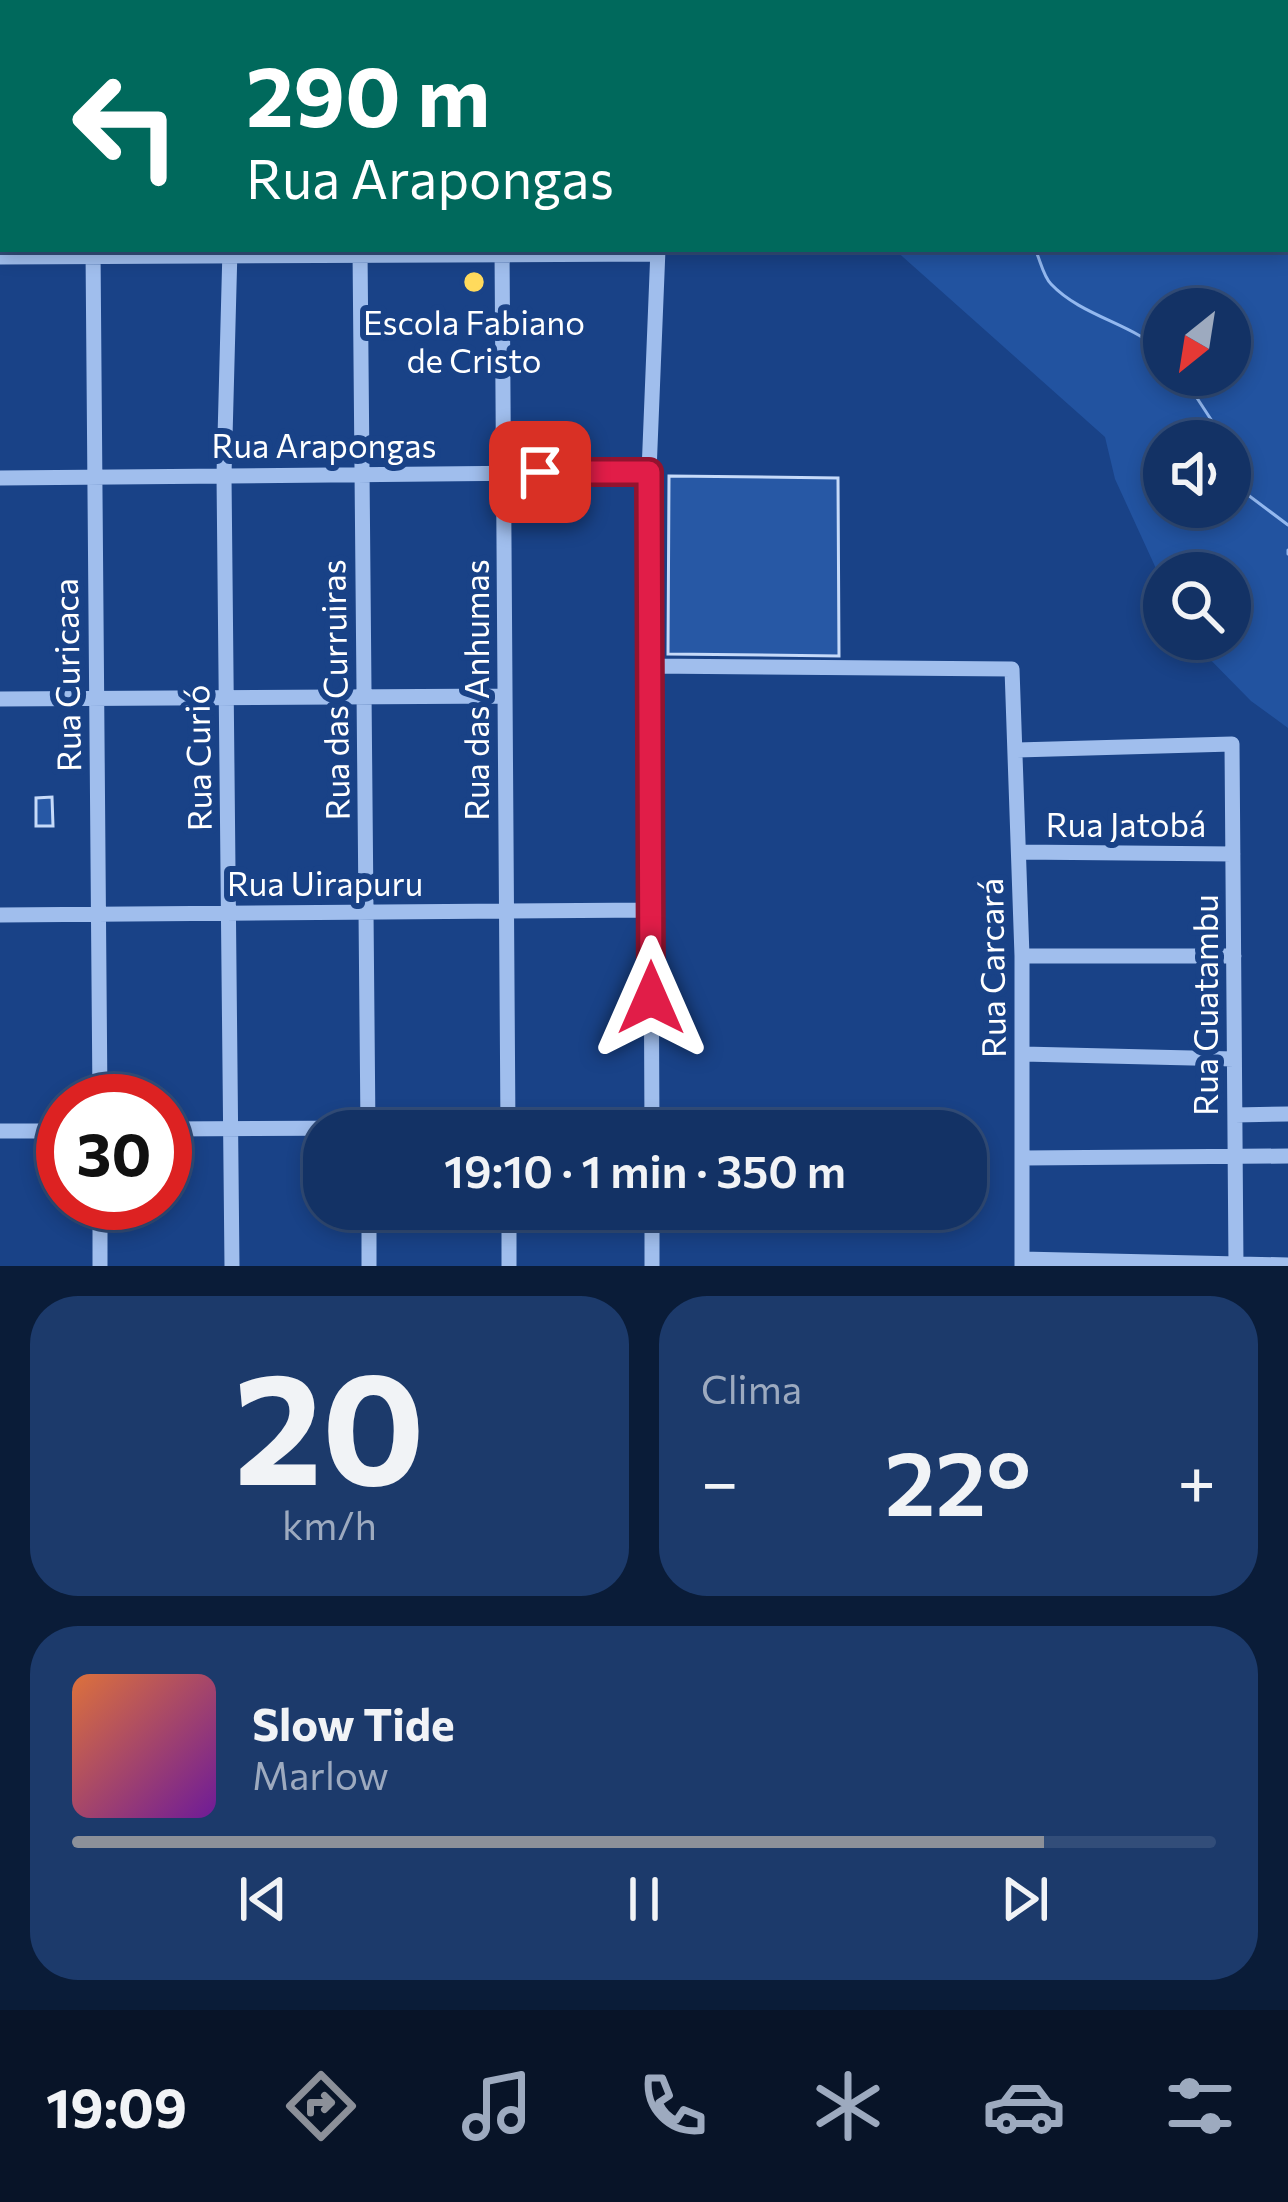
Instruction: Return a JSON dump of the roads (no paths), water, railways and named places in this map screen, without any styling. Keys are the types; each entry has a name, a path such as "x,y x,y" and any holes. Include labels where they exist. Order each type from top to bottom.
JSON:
{"street":[{"name":"Rua das Curruiras","path":"360,252 368,1110"},
{"name":"Rua das Anhumas","path":"502,252 508,1110"},
{"path":"0,257 658,252 649,472 652,1110"},
{"name":"Rua Curicaca","path":"94,253 100,1074"},
{"name":"Rua Curió","path":"230,254 224,475 232,1266"},
{"name":"Rua Arapongas","path":"0,478 649,472"},
{"name":"Rua Carcará","path":"650,666 1012,669 1022,956 1022,1263"},
{"path":"0,699 505,696"},
{"name":"Rua Guatambu","path":"1017,750 1232,744 1236,1266"},
{"name":"Rua Jatobá","path":"1019,853 1233,854"},
{"name":"Rua Uirapuru","path":"0,915 651,910"},
{"path":"1022,956 1234,956"},
{"path":"1023,1054 1234,1059"},
{"path":"1235,1115 1288,1114"},
{"path":"192,1129 303,1129"},
{"path":"0,1131 36,1131"},
{"path":"1024,1158 1288,1156"},
{"path":"100,1230 100,1266"},
{"path":"369,1230 369,1266"},
{"path":"508,1230 509,1266"},
{"path":"652,1230 652,1266"},
{"path":"1022,1263 1288,1264"}],"waterway":[{"path":"1036,252 1048,281 1064,295 1143,338"},
{"path":"1196,396 1211,420"},
{"path":"1251,497 1288,525"}],"place":[{"name":"Escola Fabiano de Cristo","path":"474,282"}]}
